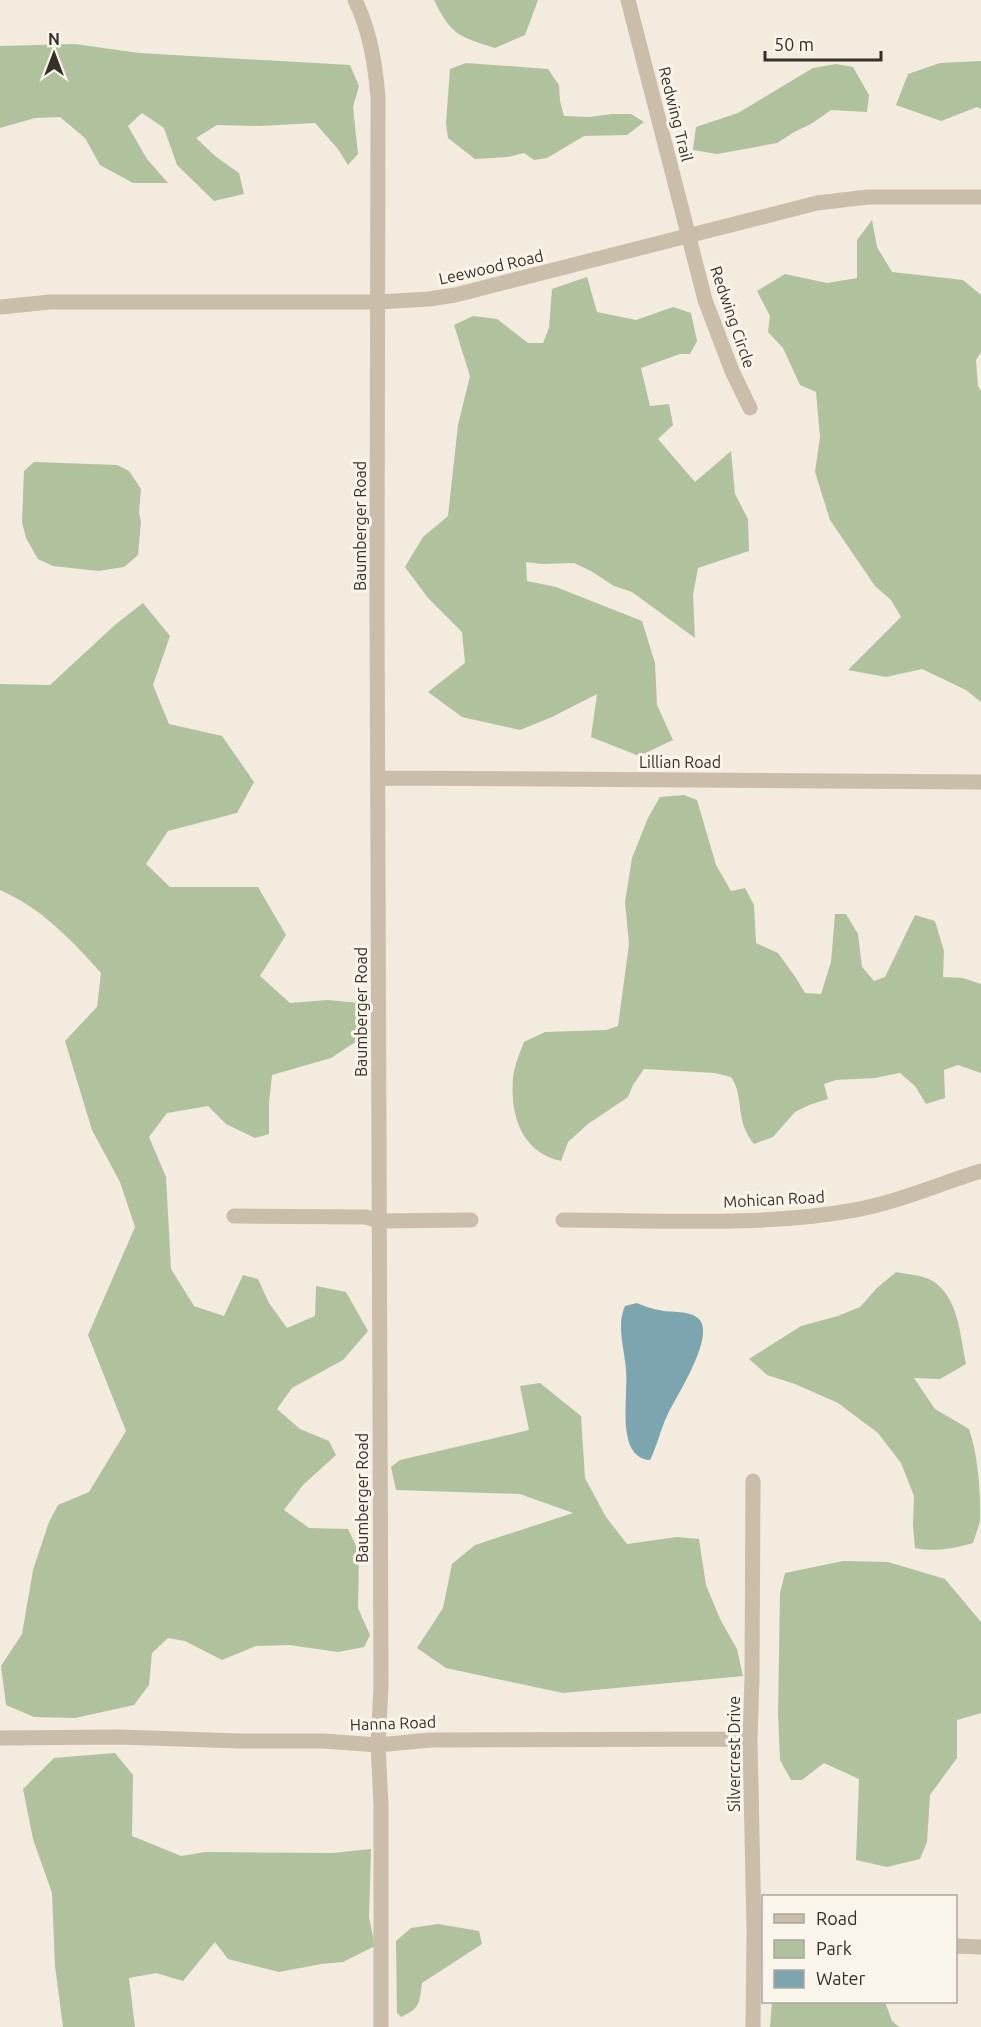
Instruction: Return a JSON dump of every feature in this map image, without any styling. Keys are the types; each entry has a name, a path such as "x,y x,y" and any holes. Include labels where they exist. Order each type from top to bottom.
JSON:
{"street":[{"name":"Baumberger Road","path":"355,0 370,42 378,97 381,1686 378,1744 381,1805 381,2027"},
{"name":"Redwing Trail","path":"628,0 688,236"},
{"name":"Leewood Road","path":"0,308 50,302 378,302 429,299 455,295 843,198 981,197"},
{"name":"Redwing Circle","path":"688,236 713,324 750,408"},
{"name":"Lillian Road","path":"379,778 981,782"},
{"name":"Mohican Road","path":"563,1220 752,1220 820,1215 889,1203 981,1171"},
{"path":"234,1216 366,1217 379,1221 471,1220"},
{"name":"Silvercrest Drive","path":"753,1481 750,1739 759,1930 753,2027"},
{"name":"Hanna Road","path":"0,1738 120,1737 378,1744 430,1740 750,1739"},
{"path":"957,1946 981,1947"}],"green space":[{"path":"434,0 538,0 525,35 495,48 457,33 446,21"},
{"path":"75,44 139,53 350,65 359,86 353,107 358,154 348,165 338,149 315,123 260,126 217,125 196,138 215,156 239,173 244,194 214,201 177,165 164,128 142,113 128,126 147,159 168,183 133,183 100,165 85,138 60,117 35,118 0,128 0,46"},
{"path":"981,61 981,109 977,107 941,121 896,105 908,74 940,63"},
{"path":"466,63 548,69 559,85 564,116 631,114 644,122 627,135 584,136 547,158 534,160 524,153 508,157 475,159 448,138 446,123 450,69"},
{"path":"836,64 853,67 869,95 867,112 831,110 777,143 717,154 693,150 696,127 738,113 813,68"},
{"path":"872,220 877,247 892,272 963,280 981,295 981,352 976,360 978,386 981,391 981,702 966,690 922,669 886,677 848,670 901,617 891,600 875,586 830,520 815,472 820,437 816,392 800,385 783,348 768,332 770,316 757,291 785,274 827,283 857,278 857,240"},
{"path":"587,277 597,312 636,320 673,307 691,313 697,341 690,354 680,354 641,368 650,406 669,404 673,425 658,439 695,482 731,451 735,494 748,519 749,551 698,568 693,595 695,638 632,592 614,586 574,563 526,562 527,581 556,587 642,621 655,663 657,705 673,740 639,756 591,737 597,694 520,730 462,717 428,692 465,663 462,632 428,598 405,567 423,537 448,516 458,425 470,376 454,325 473,316 497,319 528,343 543,343 549,328 552,289"},
{"path":"34,462 117,465 129,471 141,489 138,555 124,567 98,571 53,566 38,559 26,538 22,522 24,471"},
{"path":"143,603 170,636 153,685 169,724 222,736 254,782 237,813 168,831 146,864 170,887 258,887 286,935 260,976 290,1003 328,1000 360,1003 363,1037 331,1058 272,1075 269,1134 255,1138 226,1124 208,1106 167,1113 149,1137 166,1177 171,1269 194,1306 224,1316 243,1275 258,1279 269,1303 287,1328 315,1316 316,1286 346,1292 368,1331 343,1360 292,1388 277,1409 300,1429 329,1441 336,1455 303,1485 284,1510 309,1528 348,1529 359,1552 358,1608 370,1635 364,1647 338,1652 289,1645 256,1646 222,1660 185,1641 168,1638 152,1653 149,1685 134,1705 75,1718 34,1717 6,1705 1,1666 22,1634 33,1570 49,1522 58,1505 89,1492 126,1431 88,1335 135,1227 120,1182 92,1130 65,1041 97,1007 101,973 67,937 42,915 0,890 0,684 50,685 116,624"},
{"path":"684,795 697,800 716,865 731,891 745,888 754,905 756,943 778,953 805,993 821,994 831,962 835,914 846,914 858,934 862,967 874,981 885,977 915,915 935,921 944,951 943,977 963,978 981,984 981,1073 958,1065 944,1070 945,1098 926,1104 915,1086 900,1073 875,1078 836,1080 824,1084 828,1099 795,1112 773,1137 754,1144 744,1126 738,1093 731,1077 715,1073 644,1069 628,1097 588,1124 568,1142 561,1161 547,1156 527,1141 516,1118 513,1092 514,1073 524,1042 545,1032 606,1030 618,1026 629,944 625,902 632,858 648,818 660,797"},
{"path":"896,1272 929,1279 939,1286 947,1295 957,1317 966,1364 940,1379 914,1378 935,1409 969,1429 975,1451 980,1499 980,1521 973,1543 937,1550 915,1548 914,1496 901,1463 878,1433 838,1403 795,1384 767,1375 749,1359 801,1326 838,1316 860,1307"},
{"path":"540,1383 581,1416 585,1478 606,1517 627,1544 677,1537 699,1539 706,1585 720,1619 737,1649 743,1676 563,1693 446,1668 417,1648 443,1608 452,1564 475,1545 573,1513 520,1494 396,1490 391,1467 400,1460 529,1430 520,1386"},
{"path":"843,1561 888,1562 945,1579 981,1622 981,1713 957,1720 957,1758 930,1795 927,1842 920,1859 887,1867 856,1860 859,1779 824,1763 802,1780 791,1780 780,1760 778,1714 780,1593 785,1573"},
{"path":"115,1753 133,1775 132,1836 181,1856 205,1852 333,1853 371,1849 369,1917 375,1946 343,1962 279,1972 228,1959 215,1942 183,1981 156,1973 129,1978 135,2027 63,2027 55,1966 52,1893 33,1839 23,1789 54,1758"},
{"path":"438,1924 479,1931 482,1944 422,1983 416,2008 401,2017 397,2013 396,1941 411,1928"},
{"path":"772,2003 885,2003 892,2021 899,2027 770,2027"}],"water":[{"path":"637,1303 656,1310 691,1314 699,1319 703,1328 702,1339 692,1368 667,1416 650,1460 641,1458 634,1452 627,1435 626,1424 626,1370 621,1322 625,1306"}]}
